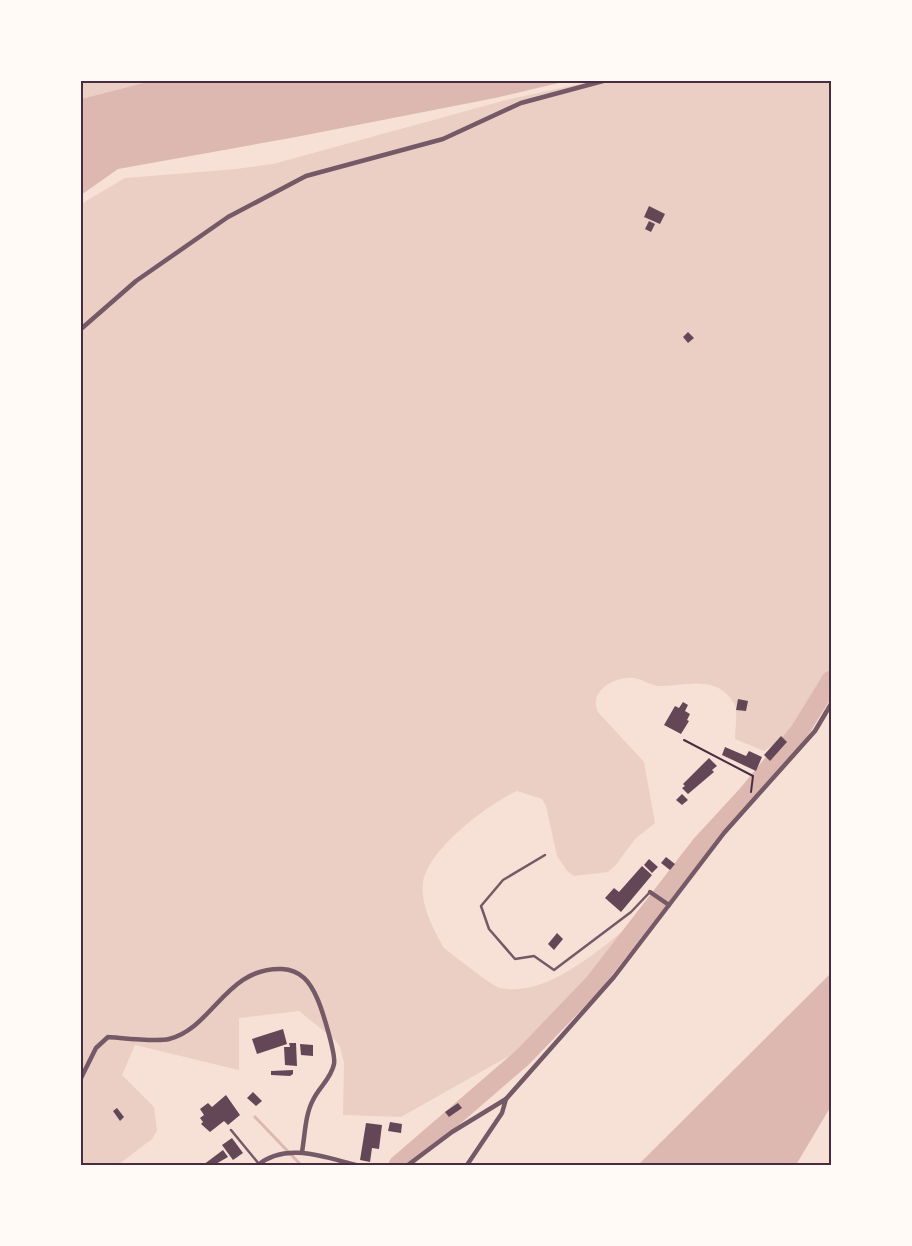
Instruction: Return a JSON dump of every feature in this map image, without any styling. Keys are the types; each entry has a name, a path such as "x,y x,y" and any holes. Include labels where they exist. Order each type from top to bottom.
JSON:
{"street":[{"path":"81,329 136,281 228,217 306,176 443,139 521,103 604,81"},
{"path":"408,1165 452,1132 506,1098 614,977 751,802 816,731 831,704"},
{"path":"650,892 669,905"},
{"path":"81,1078 96,1048 108,1037 168,1039 191,1028 218,1000 248,976 267,968 286,969 304,976 313,989 323,1011 335,1063 328,1081 314,1097 308,1109 302,1152"},
{"path":"467,1165 502,1113 506,1098"},
{"path":"258,1164 270,1155 302,1152 356,1165"}],"lane":[{"path":"545,855 503,880 481,906 489,929 515,959 534,956 554,970 631,912 650,892"},
{"path":"231,1130 258,1164"}],"path":[{"path":"684,740 753,776 751,802"}],"shaded area":[{"path":"81,81 151,81 81,99"},
{"path":"151,81 567,81 495,98 118,169 81,195 81,99"},
{"path":"593,81 831,81 831,668 784,738 764,751 735,739 736,706 724,692 716,687 707,684 657,686 634,678 619,680 605,686 597,698 598,712 644,762 655,823 635,839 615,866 608,872 574,876 567,871 557,856 546,806 542,799 517,791 491,806 461,829 435,857 427,870 423,891 426,908 436,934 444,948 500,988 518,989 536,986 554,979 589,957 634,922 645,932 518,1051 401,1117 343,1115 344,1063 340,1047 336,1041 299,1011 239,1018 239,1070 135,1045 122,1075 154,1107 157,1131 152,1139 118,1165 81,1165 81,204 125,178 273,164 506,100"},
{"path":"831,973 831,1106 796,1165 638,1165"}],"building":[{"path":"649,206 665,214 660,224 644,217"},
{"path":"649,221 655,224 651,232 645,229"},
{"path":"688,332 694,338 688,343 683,337"},
{"path":"738,699 748,701 746,711 736,710"},
{"path":"683,702 688,705 685,711 690,714 687,720 689,721 681,734 664,725 675,706 679,708"},
{"path":"781,736 787,742 770,761 764,755"},
{"path":"725,747 746,756 749,751 762,757 756,771 722,755"},
{"path":"709,758 717,766 712,770 714,772 688,794 682,788 685,786 683,784"},
{"path":"682,794 688,800 682,805 676,800"},
{"path":"666,857 675,864 670,870 661,863"},
{"path":"649,859 658,867 652,873 644,865"},
{"path":"642,866 652,875 621,912 605,898 614,888 619,892"},
{"path":"557,933 563,939 554,950 548,944"},
{"path":"283,1029 287,1044 257,1054 252,1039"},
{"path":"289,1043 296,1043 297,1066 285,1065 284,1047 290,1047"},
{"path":"300,1044 313,1045 313,1056 301,1055"},
{"path":"293,1070 293,1074 290,1076 271,1075 271,1071"},
{"path":"253,1092 262,1101 256,1106 247,1098"},
{"path":"226,1095 240,1115 228,1125 224,1121 210,1132 201,1124 203,1122 200,1118 204,1115 200,1109 208,1103 212,1107"},
{"path":"458,1103 462,1108 449,1117 445,1112"},
{"path":"117,1108 124,1117 120,1121 113,1111"},
{"path":"390,1122 402,1124 401,1133 388,1131"},
{"path":"366,1123 382,1125 379,1149 372,1148 370,1162 360,1160"},
{"path":"232,1138 243,1153 233,1160 222,1145"},
{"path":"223,1150 228,1157 214,1165 203,1165"}],"waterway":[{"path":"398,1165 523,1057 594,983 700,846 746,796 799,732 831,680"},
{"path":"255,1117 301,1165"}]}
